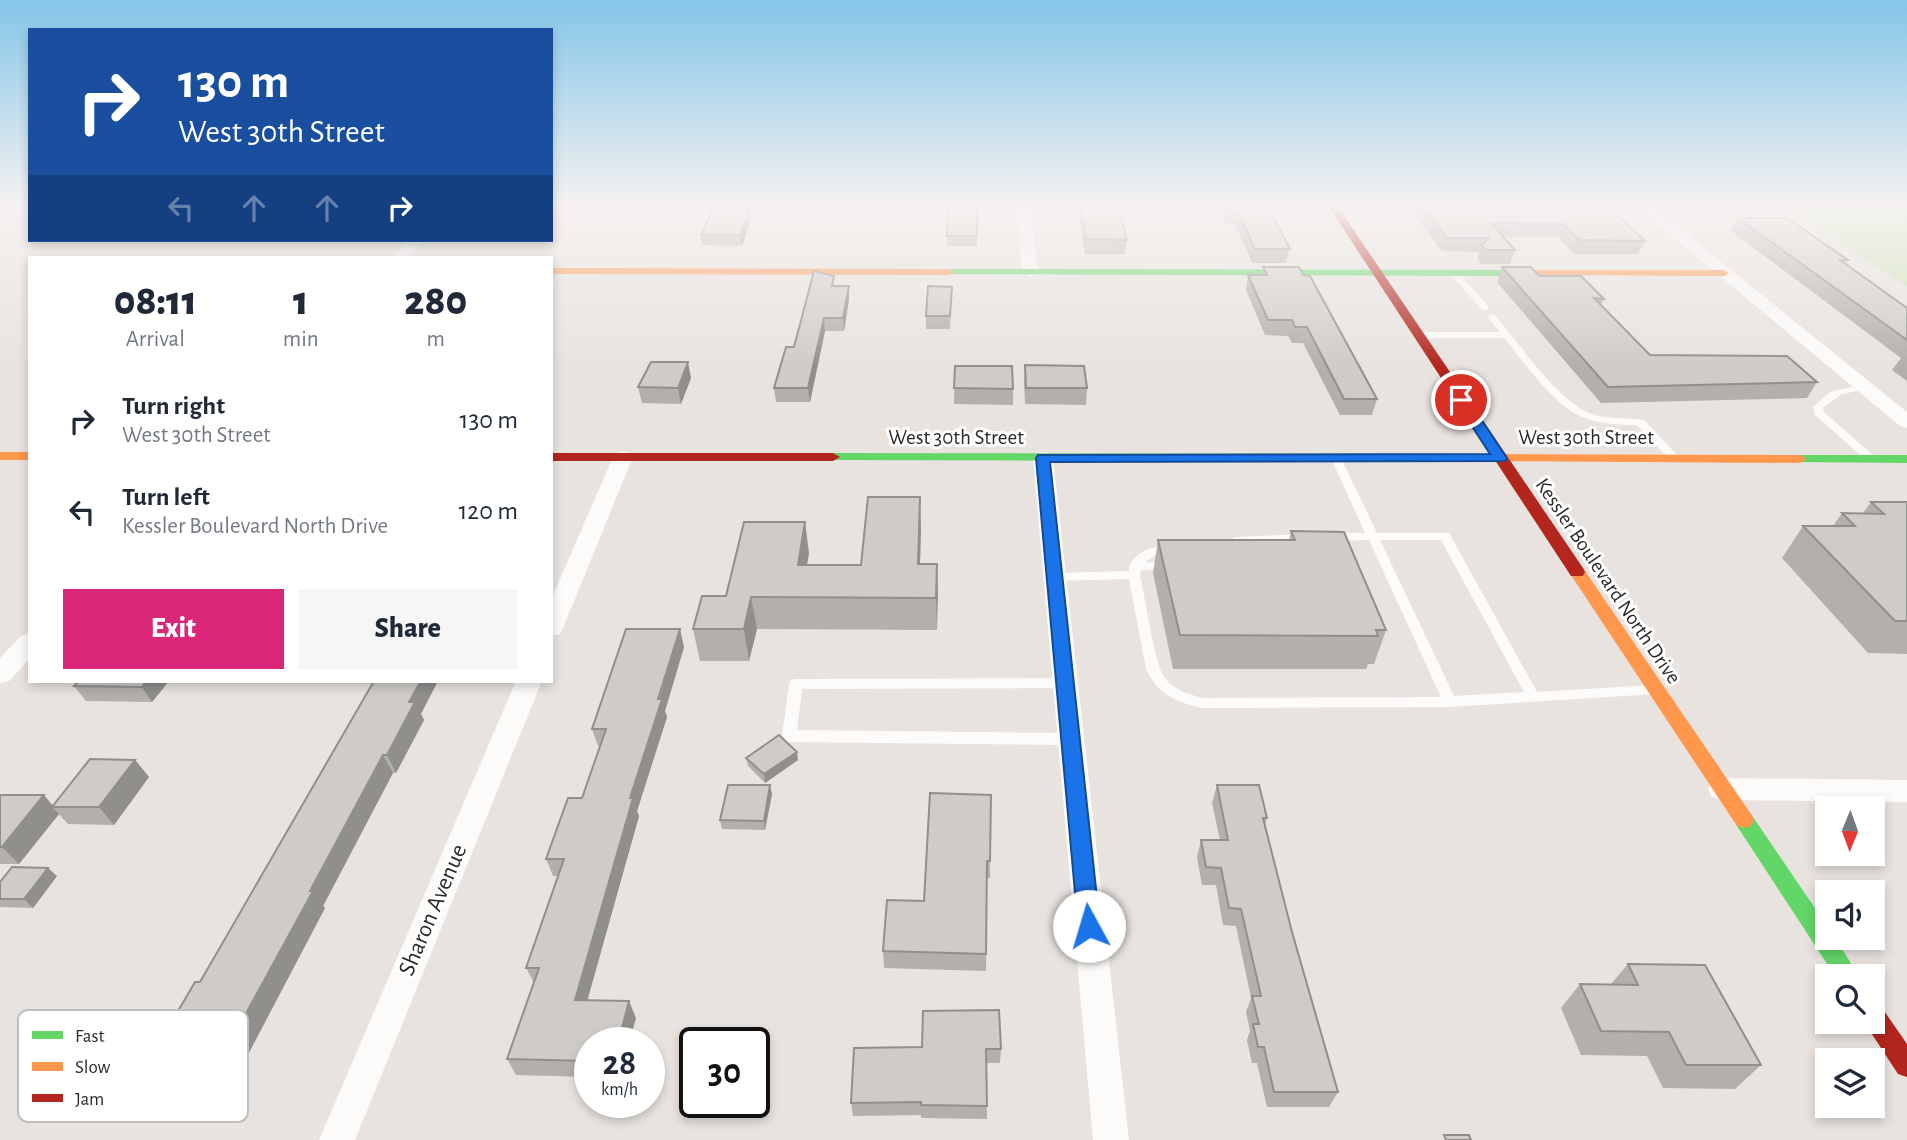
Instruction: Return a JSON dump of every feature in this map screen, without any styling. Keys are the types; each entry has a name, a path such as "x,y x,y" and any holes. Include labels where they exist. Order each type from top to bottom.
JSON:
{"main road":[{"name":"Kessler Boulevard North Drive","path":"1369,260 1840,964"},
{"path":"553,271 1724,273"},
{"path":"0,456 28,456"},
{"name":"West 30th Street","path":"553,457 1907,459"},
{"path":"1885,1032 1907,1065"}],"street":[{"path":"1029,260 1030,272"},
{"path":"1708,260 1907,422"},
{"path":"553,623 623,457"},
{"path":"1043,458 1111,1140"},
{"path":"0,674 28,644"},
{"name":"Sharon Avenue","path":"337,1140 528,683"},
{"path":"1723,789 1907,790"}],"lane":[{"path":"1454,272 1567,404 1598,419 1640,422 1674,458"},
{"path":"1418,335 1508,335"},
{"path":"1864,387 1827,396 1818,407 1819,413 1871,459"},
{"path":"1336,458 1450,702"},
{"path":"1218,542 1446,536 1533,697"},
{"path":"1247,556 1265,539"},
{"path":"1184,547 1142,555 1134,571 1158,683 1181,698 1202,703 1450,702 1656,690"},
{"path":"1055,577 1186,566"},
{"path":"1065,683 796,684 789,736 1071,739"}],"green space":[{"path":"1867,260 1907,260 1907,287"}],"building":[{"path":"1796,260 1840,260 1907,308 1907,340"},
{"path":"1263,267 1299,267 1303,275 1310,276 1377,399 1344,399 1307,327 1295,327 1292,320 1268,320 1248,275 1267,275"},
{"path":"1502,267 1531,267 1539,276 1581,276 1604,299 1594,298 1650,355 1787,356 1817,382 1608,387"},
{"path":"814,271 834,276 832,286 849,286 843,318 824,318 808,388 774,388 786,347 794,347"},
{"path":"928,286 952,287 950,316 926,316"},
{"path":"651,362 688,362 678,388 638,387"},
{"path":"1025,365 1084,366 1087,388 1026,388"},
{"path":"955,366 1012,366 1013,389 954,388"},
{"path":"868,497 920,497 918,564 937,564 936,598 751,597 744,629 693,629 702,596 726,596 744,522 805,522 798,565 861,565"},
{"path":"1871,502 1907,502 1907,621 1895,621 1803,526 1855,526 1842,513 1884,514"},
{"path":"1291,531 1344,532 1386,630 1376,630 1378,636 1180,635 1158,540 1295,540"},
{"path":"626,629 680,629 658,699 662,699 630,798 633,798 575,1000 629,1001 622,1027 574,1027 574,1061 507,1059 539,968 526,968 564,859 546,859 568,798 582,798 606,729 592,729"},
{"path":"77,683 145,683 142,687 74,686"},
{"path":"373,683 420,683 409,702 415,702 387,755 383,755 248,1010 179,1010 195,982 200,982"},
{"path":"779,735 797,752 764,774 746,758"},
{"path":"90,759 135,760 99,807 52,807"},
{"path":"728,785 770,785 764,821 720,820"},
{"path":"1217,785 1259,785 1267,818 1263,818 1292,932 1338,1092 1274,1092 1264,1047 1258,1047 1253,1024 1259,1024 1252,996 1261,996 1241,909 1229,908 1221,868 1206,867 1201,840 1228,840"},
{"path":"930,793 991,795 986,954 883,951 887,900 924,901"},
{"path":"0,795 44,795 2,847 0,847"},
{"path":"12,867 48,868 24,899 0,899 0,882"},
{"path":"1628,964 1705,965 1761,1065 1686,1065 1669,1032 1601,1031 1580,984 1638,985"},
{"path":"999,1010 1001,1049 986,1049 987,1106 921,1105 921,1102 851,1103 854,1048 922,1047 923,1011"},
{"path":"1444,1135 1469,1135 1471,1140 1446,1140"}],"traffic: fast":[{"path":"949,272 1512,273"},
{"path":"833,457 1474,458"},
{"path":"1800,459 1907,459"},
{"path":"1744,820 1840,964"}],"traffic: slow":[{"path":"553,271 949,272"},
{"path":"1512,273 1724,273"},
{"path":"0,456 28,456"},
{"path":"1474,458 1800,459"},
{"path":"1577,572 1744,820"}],"traffic: jam":[{"path":"1369,260 1577,572"},
{"path":"553,457 833,457"},
{"path":"1885,1032 1907,1065"}],"route":[{"path":"1089,926 1043,458 1500,458 1461,400"}]}
